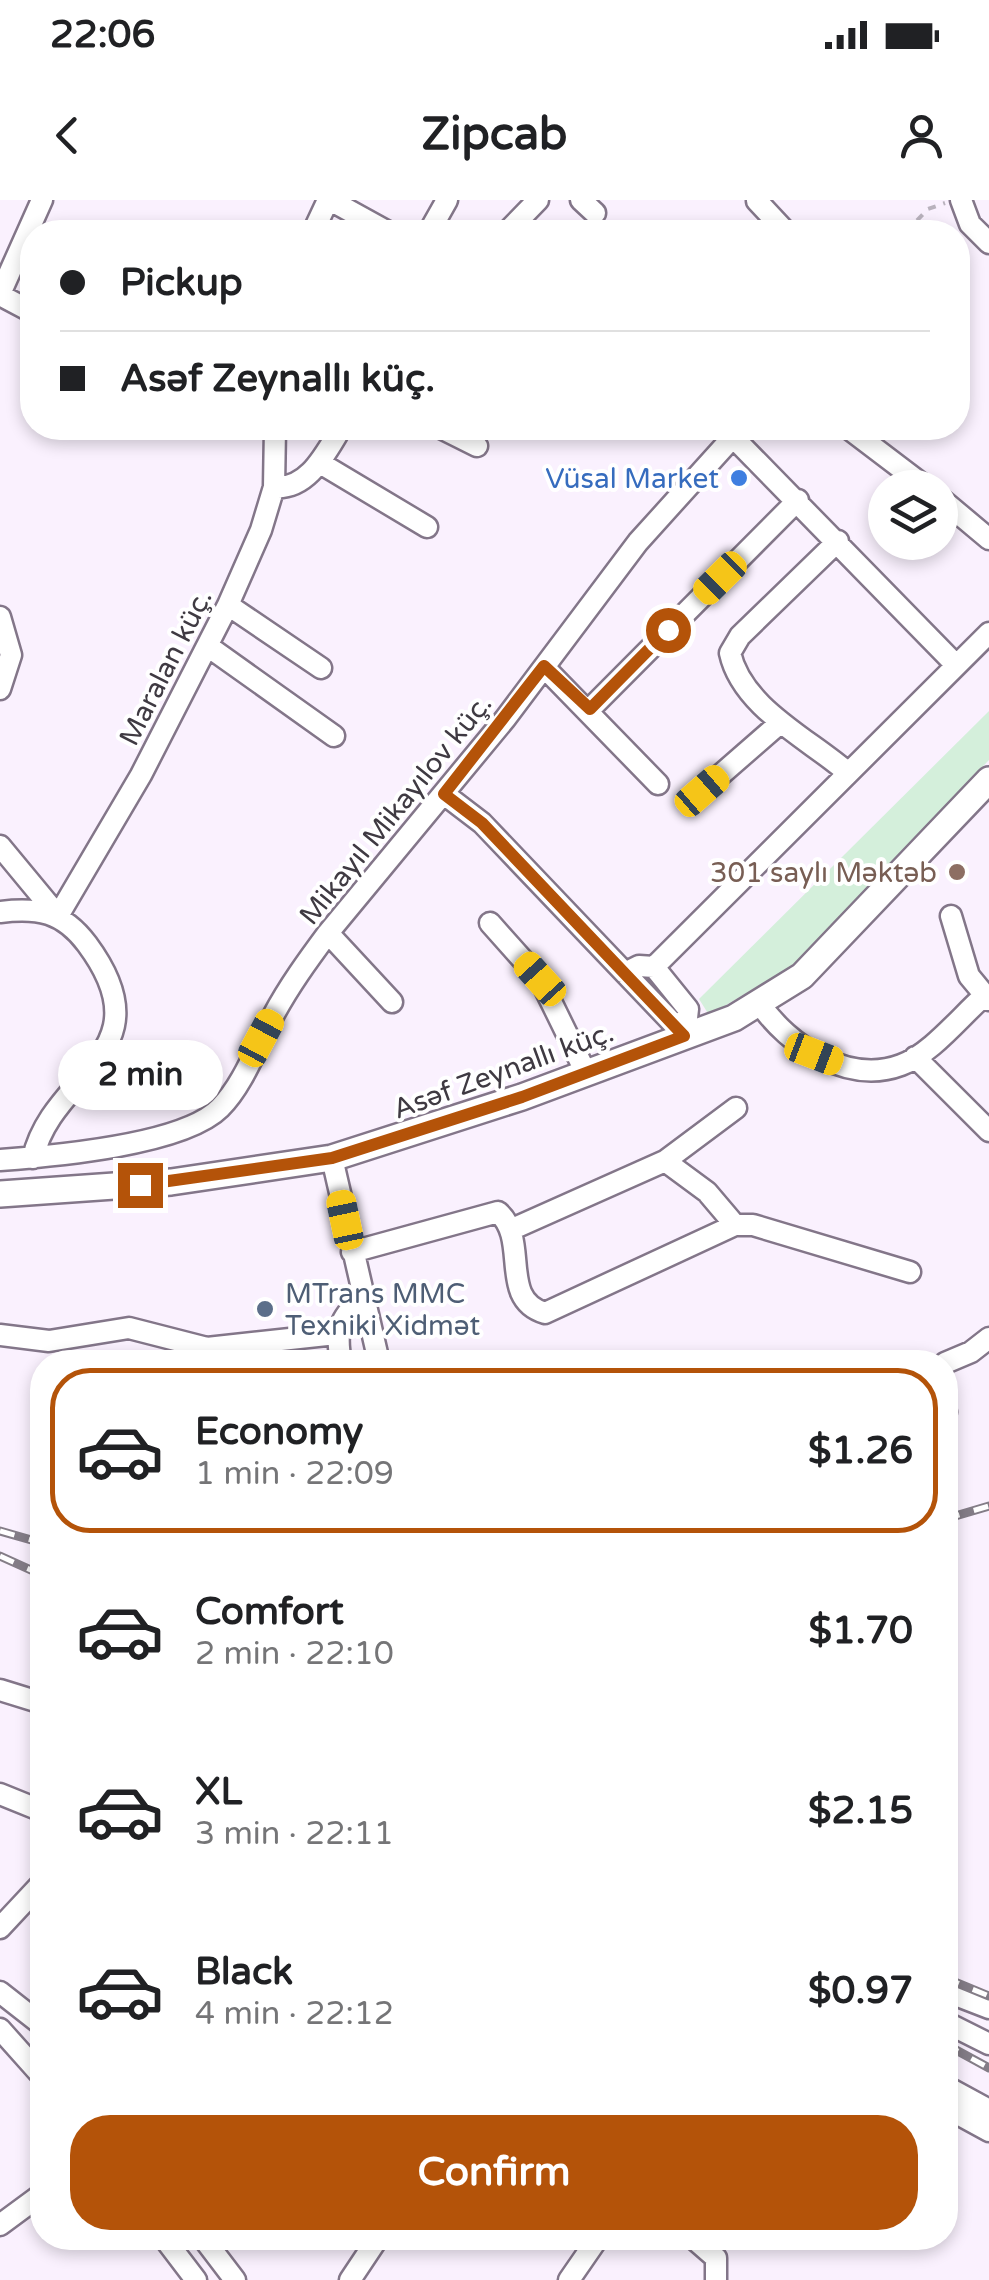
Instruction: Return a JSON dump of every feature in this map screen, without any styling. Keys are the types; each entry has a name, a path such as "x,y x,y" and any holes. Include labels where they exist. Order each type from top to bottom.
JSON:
{"main road":[{"name":"Asəf Zeynallı küç.","path":"0,1194 171,1182 332,1158 684,1036 760,1004 823,956 989,780"}],"street":[{"path":"329,200 366,220"},
{"path":"519,220 538,200"},
{"path":"758,201 775,220"},
{"path":"970,224 989,242"},
{"path":"0,295 20,248"},
{"name":"Maralan küç.","path":"58,916 209,647 228,606 261,530 274,487 275,440"},
{"path":"274,487 290,488 320,462 334,440"},
{"path":"465,440 477,446"},
{"name":"Mikayıl Mikayılov küç.","path":"0,1160 33,1158 157,1136 210,1116 234,1089 275,1012 328,933 444,794 638,542 730,440"},
{"path":"744,440 956,665"},
{"path":"864,440 903,470"},
{"path":"320,462 427,526"},
{"path":"590,709 798,500"},
{"path":"958,513 989,539"},
{"path":"838,541 732,645 732,662 780,723 848,773"},
{"path":"228,606 321,668"},
{"path":"0,617 11,655 0,689"},
{"path":"625,973 638,966 654,966 989,634"},
{"path":"209,647 334,736"},
{"path":"544,666 590,709 658,784"},
{"path":"702,791 780,723"},
{"path":"444,794 482,823 684,1036"},
{"path":"0,846 86,944 105,972 116,1014 109,1039 90,1073 43,1131 33,1158"},
{"path":"0,912 40,910 58,916"},
{"path":"760,1004 798,1046 839,1063 886,1069 915,1057 987,998 969,976 951,916"},
{"path":"490,923 540,979 586,1073"},
{"path":"328,933 392,1002"},
{"path":"654,966 688,1009 684,1036"},
{"path":"915,1057 989,1132"},
{"path":"510,1230 664,1161 736,1108"},
{"path":"332,1158 376,1350"},
{"path":"664,1161 707,1192 735,1225"},
{"path":"352,1252 485,1212 498,1212 510,1230 519,1294 526,1304 545,1313 735,1225 753,1225 910,1272"},
{"path":"339,1350 336,1334 345,1312 363,1296"},
{"path":"0,1334 49,1340 129,1328 207,1348 336,1334"},
{"path":"958,1358 989,1338"},
{"path":"0,1690 30,1699"},
{"path":"0,1794 30,1806"},
{"path":"0,1928 30,1897"},
{"path":"0,1992 30,2016"},
{"path":"958,1996 989,2008"},
{"path":"0,2028 30,2062"},
{"path":"958,2028 989,2044"},
{"path":"958,2093 989,2110"},
{"path":"958,2114 989,2131"},
{"path":"0,2225 30,2203"},
{"path":"173,2250 196,2280"},
{"path":"212,2250 235,2280"},
{"path":"350,2280 370,2250"},
{"path":"569,2280 590,2250"},
{"path":"707,2250 716,2258 716,2280"}],"path":[{"path":"919,220 935,205 961,202"}],"green space":[{"path":"989,711 989,760 791,967 709,1015 699,999"}],"railway":[{"path":"958,1515 989,1506"},
{"path":"0,1531 30,1540"},
{"path":"0,1556 30,1570"},
{"path":"958,1983 989,1996"},
{"path":"958,2051 989,2068"}],"place":[{"name":"Vüsal Market","path":"739,478"},
{"name":"301 saylı Məktəb","path":"957,872"},
{"name":"MTrans MMC Texniki Xidmət","path":"265,1309"}],"route":[{"path":"140,1185 332,1158 522,1097 684,1036 482,823 444,794 544,666 590,709 668,630"}]}
